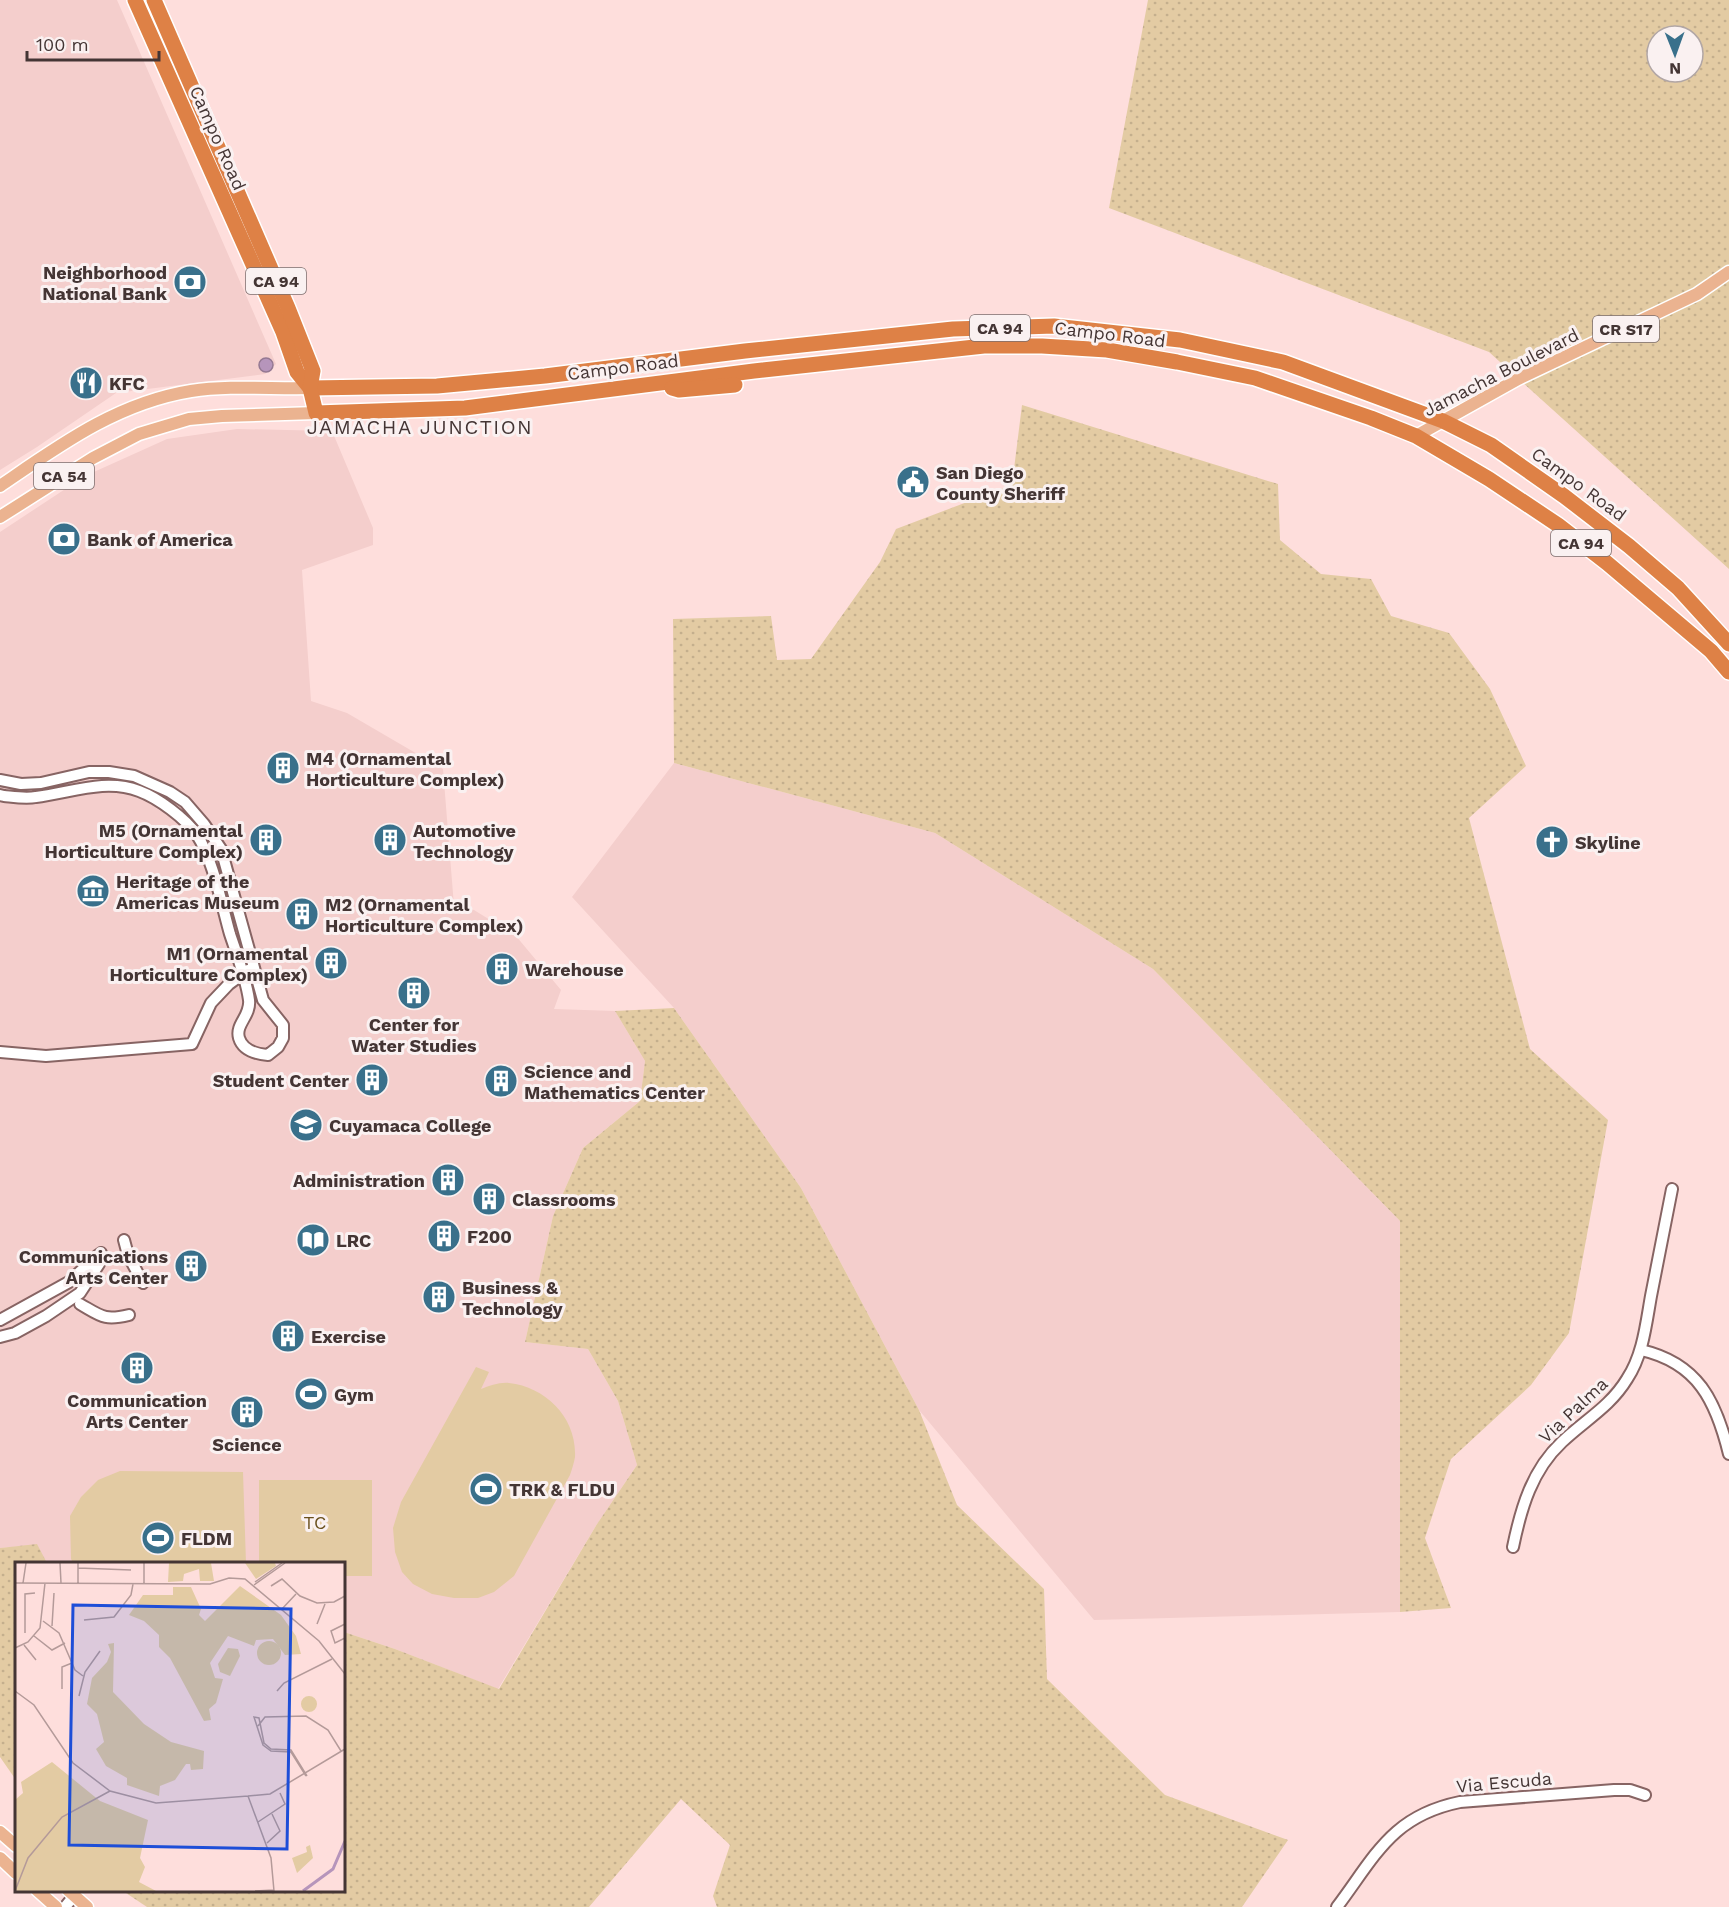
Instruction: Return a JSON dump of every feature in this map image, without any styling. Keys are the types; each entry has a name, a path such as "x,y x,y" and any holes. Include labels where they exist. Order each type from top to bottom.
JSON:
{"highway":[{"name":"Campo Road","path":"135,0 283,332 297,372 310,388"},
{"name":"Campo Road","path":"154,0 288,308 312,371 310,388 316,412 465,408 651,383 984,345 1107,350 1255,378 1416,436 1490,479 1591,550 1711,651 1729,672"},
{"name":"Campo Road","path":"310,388 437,386 545,376 745,351 953,329 1054,326 1180,340 1283,362 1443,421 1491,445 1564,496 1629,546 1678,588 1729,644"},
{"path":"651,383 679,390 735,385"}],"main road":[{"name":"Jamacha Boulevard","path":"1416,436 1518,379 1698,294 1729,272"},
{"name":"CA 54","path":"0,486 70,437 137,404 191,391 310,388"},
{"name":"CA 54","path":"0,517 93,458 139,434 189,419 316,412"},
{"path":"0,1832 15,1845"},
{"path":"0,1858 15,1872"},
{"path":"39,1892 56,1907"},
{"path":"71,1893 87,1907"}],"street":[{"path":"0,780 21,784 41,783 89,772 108,772 134,776 170,792 184,802 204,824 221,849 262,1000 283,1025 283,1038 278,1047 268,1055 254,1054 243,1045 238,1037 239,1027 249,1009 249,998 209,861 197,835 175,812 139,791 114,786 91,786 34,798 0,795"},
{"path":"0,1052 46,1056 192,1044 211,1003 253,966"},
{"name":"Via Palma","path":"1513,1547 1532,1482 1544,1460 1563,1441 1600,1412 1629,1378 1641,1350 1672,1189"},
{"path":"124,1240 128,1255 143,1283"},
{"path":"0,1320 69,1282 101,1253 99,1264 80,1293 46,1316 15,1333 0,1337"},
{"path":"80,1304 102,1317 116,1318 129,1315"},
{"path":"1641,1350 1672,1360 1702,1386 1717,1413 1729,1452"},
{"name":"Via Escuda","path":"1337,1907 1389,1838 1406,1822 1437,1807 1474,1800 1614,1790 1630,1790 1645,1795"},
{"path":"65,1907 71,1893"}],"shaded area":[{"path":"0,0 117,0 276,364 265,374 116,393 0,470"},
{"name":"Cuyamaca College","path":"237,429 332,431 373,528 373,545 302,570 311,701 347,713 443,769 454,906 474,910 516,936 561,990 554,1009 615,1011 645,1061 640,1101 583,1148 553,1216 525,1342 588,1349 618,1401 637,1465 597,1524 498,1689 345,1632 345,1562 46,1562 37,1545 0,1548 0,532 85,476 167,439"},
{"path":"674,763 935,833 1153,969 1400,1221 1400,1612 1094,1620 919,1410 801,1188 674,1008 572,897"}],"green space":[{"path":"1148,0 1729,0 1729,569 1489,352 1109,208"},
{"path":"1022,405 1278,484 1280,540 1321,574 1371,579 1391,616 1449,633 1490,689 1526,766 1469,818 1530,1049 1608,1120 1569,1333 1531,1385 1451,1459 1425,1538 1451,1608 1400,1612 1400,1221 1153,969 935,833 674,763 673,619 771,616 777,660 811,659 880,562 896,529 1012,485"},
{"path":"674,1008 801,1188 919,1410 957,1505 1044,1589 1047,1679 1165,1795 1288,1840 1242,1907 717,1907 713,1896 730,1845 681,1799 589,1907 147,1907 124,1892 345,1892 345,1632 499,1689 597,1524 637,1465 618,1401 588,1349 525,1342 553,1216 583,1148 640,1101 645,1061 615,1011"},
{"name":"TRK & FLDU","path":"476,1367 489,1372 481,1389 502,1383 523,1386 547,1398 557,1407 571,1430 575,1457 570,1475 514,1576 494,1592 478,1598 454,1598 432,1594 413,1584 402,1572 395,1552 393,1528 401,1502"},
{"name":"FLDM","path":"120,1471 243,1472 246,1562 72,1562 70,1516 81,1497 98,1480"},
{"name":"TC","path":"259,1480 372,1480 372,1576 345,1576 345,1562 259,1562"},
{"path":"37,1544 46,1562 15,1562 15,1779 0,1757 0,1548"}],"water":[{"path":"266,358 271,360 273,365 271,370 266,372 261,370 259,365 261,360"}],"place":[{"name":"Neighborhood National Bank","path":"190,282"},
{"name":"KFC","path":"86,383"},
{"name":"San Diego County Sheriff","path":"913,482"},
{"name":"Bank of America","path":"64,539"},
{"name":"M4 (Ornamental Horticulture Complex)","path":"283,768"},
{"name":"M5 (Ornamental Horticulture Complex)","path":"266,840"},
{"name":"Automotive Technology","path":"390,840"},
{"name":"Skyline","path":"1552,842"},
{"name":"Heritage of the Americas Museum","path":"93,891"},
{"name":"M2 (Ornamental Horticulture Complex)","path":"302,914"},
{"name":"M1 (Ornamental Horticulture Complex)","path":"331,963"},
{"name":"Warehouse","path":"502,969"},
{"name":"Center for Water Studies","path":"414,993"},
{"name":"Student Center","path":"372,1080"},
{"name":"Science and Mathematics Center","path":"501,1081"},
{"name":"Cuyamaca College","path":"306,1125"},
{"name":"Administration","path":"448,1180"},
{"name":"Classrooms","path":"489,1199"},
{"name":"F200","path":"444,1236"},
{"name":"LRC","path":"313,1240"},
{"name":"Communications Arts Center","path":"191,1266"},
{"name":"Business & Technology","path":"439,1297"},
{"name":"Exercise","path":"288,1336"},
{"name":"Communication Arts Center","path":"137,1368"},
{"name":"Gym","path":"311,1394"},
{"name":"Science","path":"247,1412"},
{"name":"TRK & FLDU","path":"486,1489"},
{"name":"FLDM","path":"158,1538"}],"district":[{"name":"JAMACHA JUNCTION","path":"420,427"}]}
